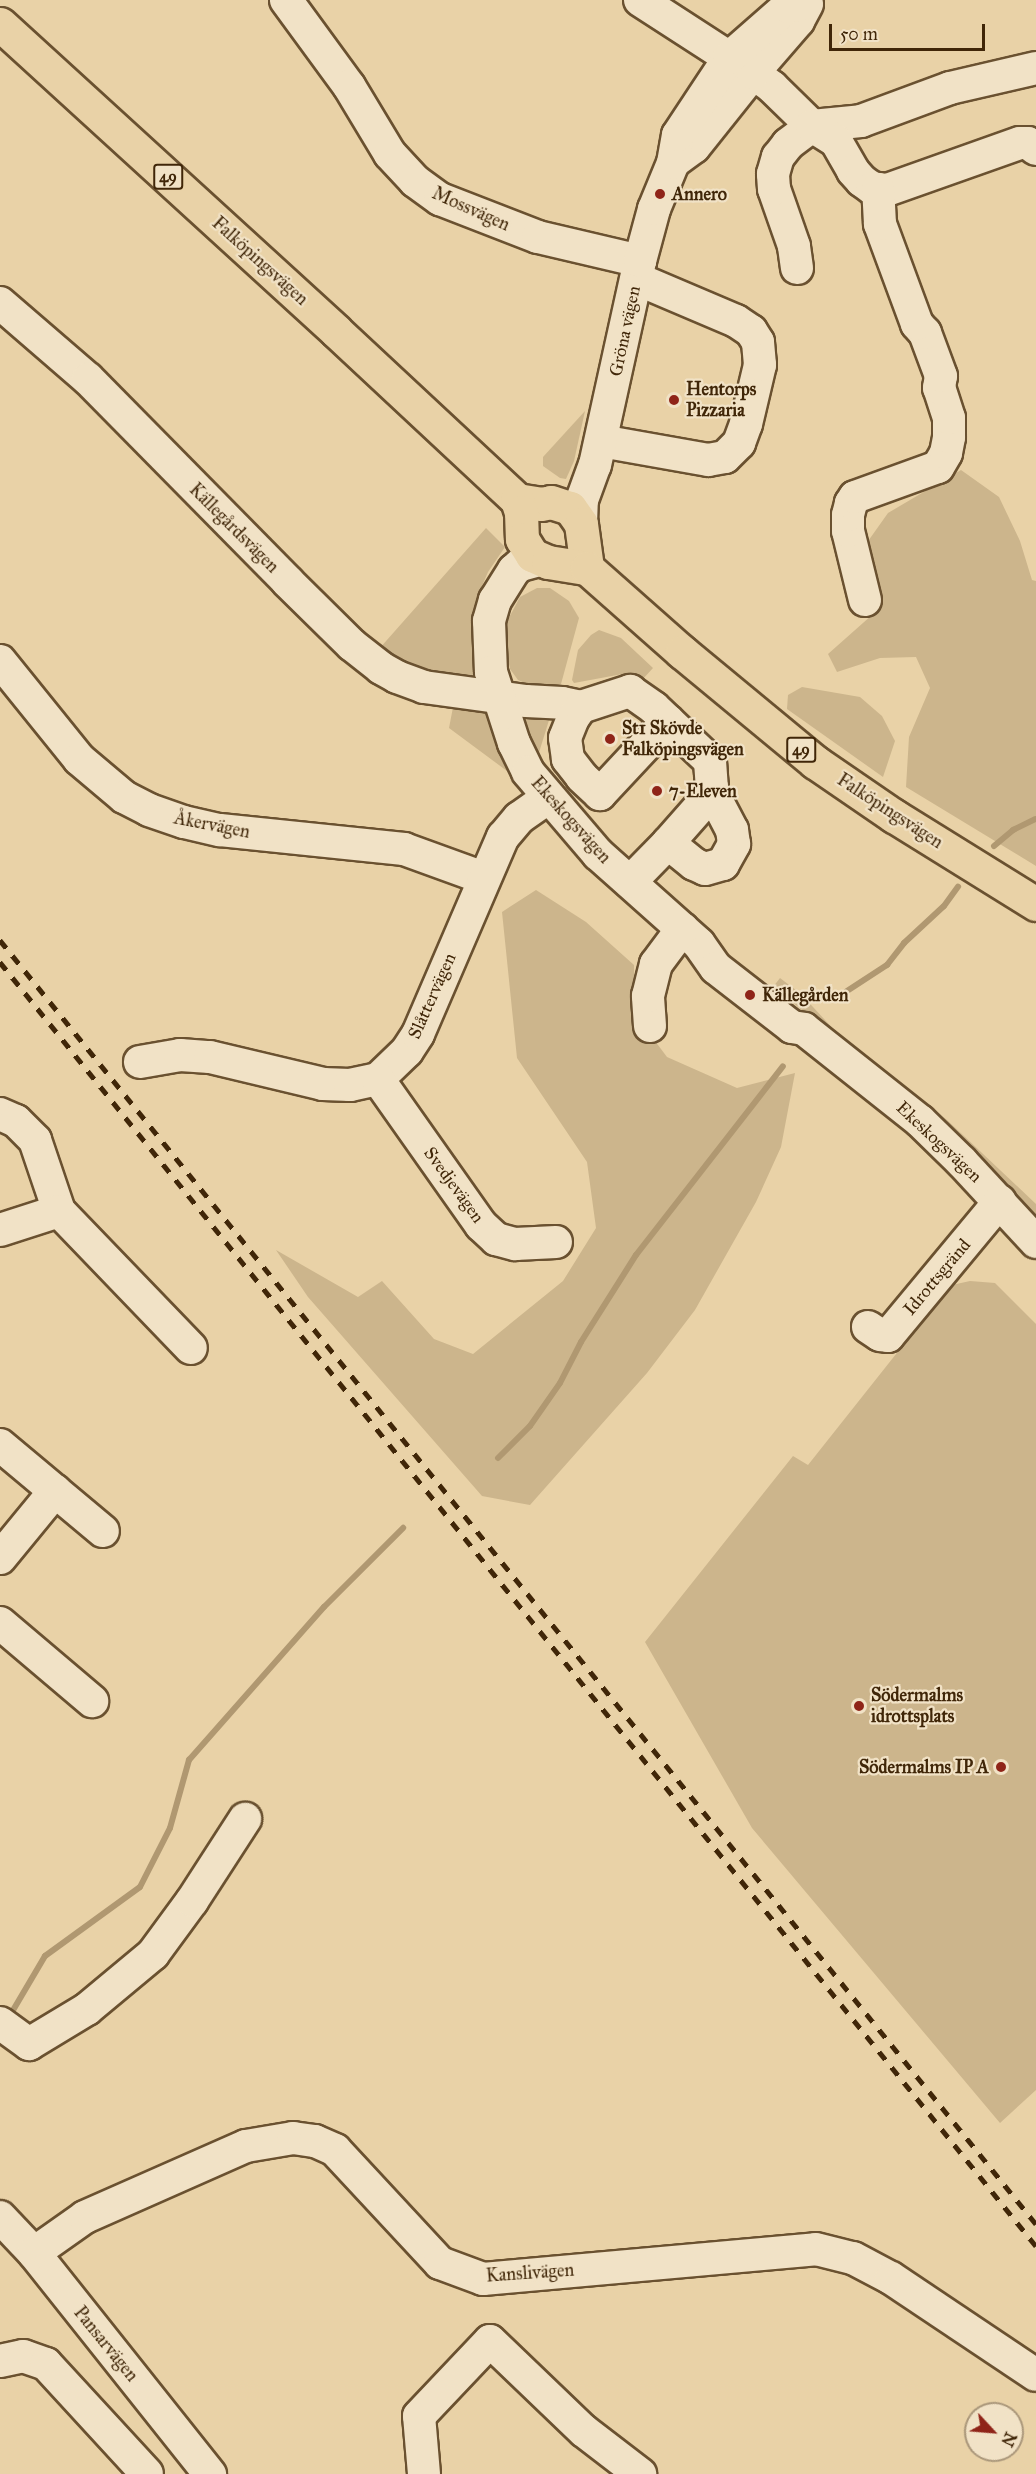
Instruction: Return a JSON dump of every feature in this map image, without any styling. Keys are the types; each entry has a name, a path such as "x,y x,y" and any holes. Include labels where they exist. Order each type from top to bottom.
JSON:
{"main road":[{"name":"Falköpingsvägen","path":"0,24 682,652 815,762 894,816 1036,904"}],"street":[{"name":"Mossvägen","path":"286,0 349,86 390,154 415,181 440,199 528,233 638,270 751,331 758,342 760,365 739,443 725,457 708,460 600,441"},
{"path":"640,0 741,65 787,100 812,126 836,141 853,171 862,181 878,189 887,190 1020,143 1028,143 1036,149"},
{"name":"Gröna vägen","path":"551,532 600,441 654,209 673,163 694,147 741,65 798,21 809,1"},
{"path":"797,268 794,246 774,189 773,174 778,158 788,144 812,126 861,121 950,88 1036,68"},
{"path":"865,600 849,531 848,515 851,503 855,497 938,467 946,453 949,437 949,418 939,388 941,376 925,333 917,324 880,224 878,189"},
{"name":"Källegårdsvägen","path":"0,303 88,379 272,566 366,656 397,677 424,687 499,698 562,702 581,707"},
{"name":"Ekeskogsvägen","path":"551,532 495,600 489,621 491,672 514,743 528,772 598,854 691,936 725,956 800,1016 804,1029 920,1121 1000,1201 1036,1242"},
{"name":"Åkervägen","path":"0,661 79,759 124,797 149,810 184,822 220,830 404,849 484,878"},
{"path":"600,794 582,777 568,759 565,738 573,718 581,707 630,691 668,721 710,761 713,774 711,790 697,811 630,882"},
{"path":"570,822 600,794 668,721"},
{"path":"668,843 694,864 705,869 723,864 734,844 732,830 711,790"},
{"name":"Slåttervägen","path":"378,1079 400,1058 418,1034 484,878 511,826 548,798"},
{"path":"650,1026 648,996 656,964 691,936"},
{"path":"140,1062 180,1055 210,1056 323,1084 350,1085 378,1079"},
{"name":"Svedjevägen","path":"378,1079 481,1225 496,1239 515,1244 556,1242"},
{"path":"0,1114 16,1121 35,1140 60,1211 191,1348"},
{"name":"Idrottsgränd","path":"868,1327 880,1335 888,1336 1000,1201"},
{"path":"0,1230 60,1211"},
{"path":"0,1445 103,1531"},
{"path":"0,1557 55,1491"},
{"path":"0,1623 92,1701"},
{"path":"0,2023 29,2044 87,2009 145,1961 153,1954 192,1901 245,1819"},
{"name":"Kanslivägen","path":"34,2253 85,2217 246,2146 293,2138 315,2140 335,2150 440,2263 483,2279 816,2249 853,2258 891,2278 1036,2375"},
{"name":"Pansarvägen","path":"0,2217 34,2253 210,2474"},
{"path":"424,2474 419,2416 490,2341 584,2431 640,2474"},
{"path":"0,2361 23,2356 46,2364 147,2474"}],"shaded area":[{"path":"585,411 574,461 566,479 560,478 543,466 543,457"},
{"path":"961,470 999,497 1020,541 1032,580 1036,581 1036,866 906,787 909,737 930,688 916,657 880,658 837,672 828,654 881,607 866,544 888,513"},
{"path":"486,528 505,547 488,572 476,600 473,616 478,658 476,673 461,681 414,676 379,649"},
{"path":"537,588 550,588 569,601 579,618 561,684 536,688 518,680 510,669 505,644 505,625 520,597"},
{"path":"599,630 621,638 653,668 642,680 628,673 574,683 572,680 578,650 591,635"},
{"path":"802,687 860,697 882,716 895,741 883,777 787,709 788,695"},
{"path":"454,702 488,709 501,754 509,769 507,771 449,728"},
{"path":"528,716 550,717 537,759 523,727"},
{"path":"536,890 586,922 634,965 634,1013 667,1057 737,1088 795,1073 781,1147 756,1202 695,1310 647,1373 530,1505 482,1496 308,1297 276,1250 358,1297 382,1281 434,1339 473,1354 563,1281 596,1228 587,1162 517,1058 502,912"},
{"path":"780,978 801,994 837,1033 947,1120 1036,1204 1036,1216 979,1157 909,1095 773,987"},
{"name":"Södermalms idrottsplats","path":"970,1281 995,1283 1036,1324 1036,2090 1000,2123 752,1828 645,1642 793,1456 808,1465 946,1291 952,1285"}],"waterway":[{"path":"994,846 1013,830 1036,819"},
{"path":"847,991 887,965 904,943 944,906 958,887"},
{"path":"498,1458 530,1426 560,1383 581,1342 636,1255 783,1066"},
{"path":"12,2012 45,1956 140,1887 170,1828 189,1760 324,1607 403,1528"}],"railway":[{"path":"0,940 1036,2224"},
{"path":"0,962 1036,2246"}],"place":[{"name":"Annero","path":"660,194"},
{"name":"Hentorps Pizzaria","path":"674,400"},
{"name":"St1 Skövde Falköpingsvägen","path":"610,739"},
{"name":"7-Eleven","path":"657,791"},
{"name":"Källegården","path":"750,995"},
{"name":"Södermalms idrottsplats","path":"859,1706"},
{"name":"Södermalms IP A","path":"1001,1767"}]}
